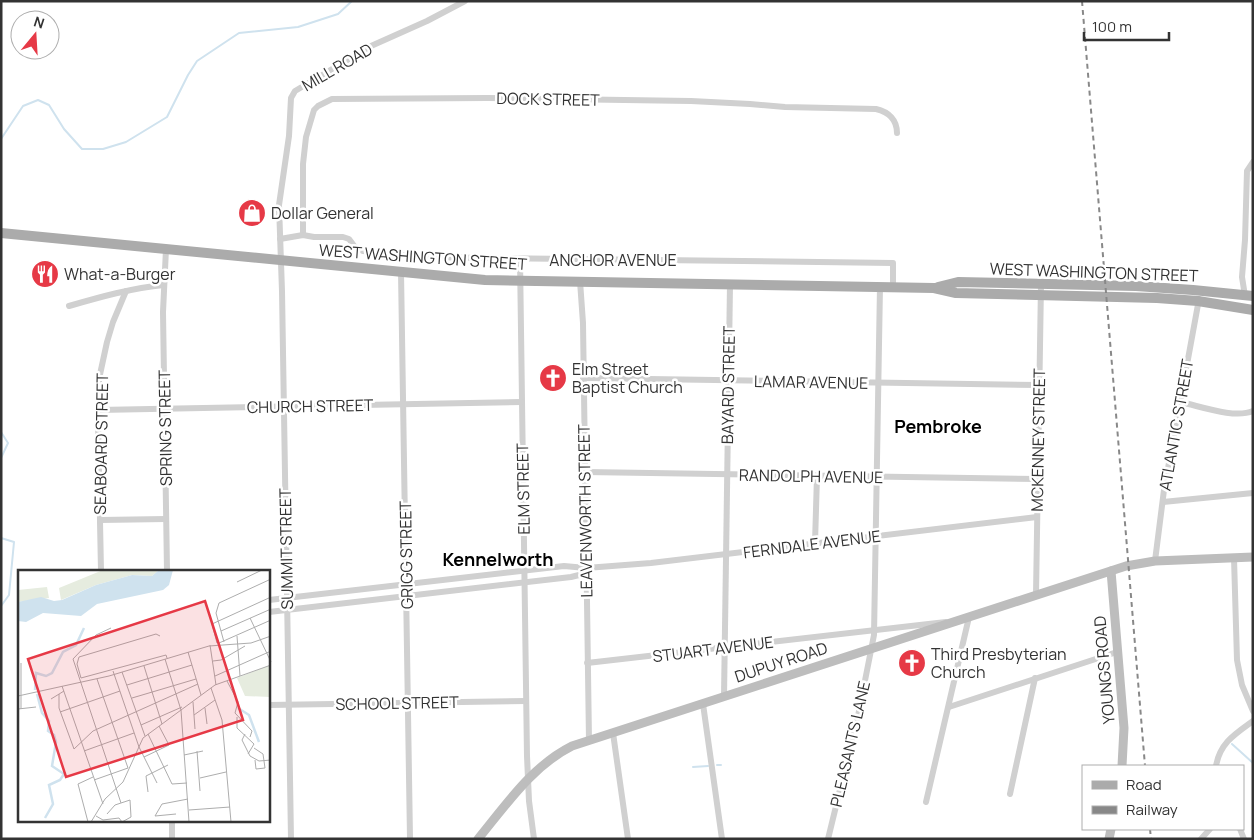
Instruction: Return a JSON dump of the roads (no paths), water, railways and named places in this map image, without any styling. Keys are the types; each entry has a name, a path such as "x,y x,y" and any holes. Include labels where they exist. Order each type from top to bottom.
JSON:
{"main road":[{"name":"WEST WASHINGTON STREET","path":"1,233 485,280 934,288 958,282 1198,301 1253,310"},
{"name":"WEST WASHINGTON STREET","path":"1041,289 1136,286 1200,290 1249,296"}],"street":[{"name":"MILL ROAD","path":"281,260 279,205 289,136 291,98 294,92 372,46 465,1"},
{"name":"DOCK STREET","path":"302,235 303,164 306,137 314,110 332,99 487,98 691,101 876,110 888,113 893,118 896,123 897,133"},
{"path":"1249,296 1242,277 1247,171 1253,162"},
{"name":"ANCHOR AVENUE","path":"280,239 302,235 343,237 349,239 359,250 399,256 893,264 893,286"},
{"name":"SPRING STREET","path":"166,249 164,285 167,570"},
{"name":"ELM STREET","path":"520,259 526,701 528,780 534,839"},
{"name":"SUMMIT STREET","path":"281,260 291,839"},
{"name":"GRIGG STREET","path":"401,272 410,839"},
{"name":"LEAVENWORTH STREET","path":"580,281 589,741"},
{"name":"BAYARD STREET","path":"724,697 730,284"},
{"path":"69,306 126,291 164,285"},
{"name":"PLEASANTS LANE","path":"828,839 875,629 880,286"},
{"name":"MCKENNEY STREET","path":"1036,595 1041,289"},
{"name":"ATLANTIC STREET","path":"1155,561 1156,544 1200,290"},
{"name":"SEABOARD STREET","path":"100,570 98,410 100,379 107,342 126,291"},
{"name":"LAMAR AVENUE","path":"583,378 1039,385"},
{"name":"CHURCH STREET","path":"98,410 521,402"},
{"path":"1180,402 1232,414 1245,414 1253,410"},
{"name":"RANDOLPH AVENUE","path":"585,472 1038,479"},
{"path":"815,543 817,476"},
{"path":"1163,502 1253,493"},
{"name":"FERNDALE AVENUE","path":"270,600 564,566 586,568 651,563 1037,517"},
{"path":"100,520 166,519"},
{"name":"DUPUY ROAD","path":"478,839 528,780 549,759 589,741 1126,566 1155,561 1253,557"},
{"path":"1234,558 1237,660 1242,685 1253,712"},
{"name":"FERNDALE AVENUE","path":"270,612 571,578 579,575 586,568"},
{"name":"YOUNGS ROAD","path":"1111,571 1124,728 1122,765"},
{"path":"926,802 970,617"},
{"name":"STUART AVENUE","path":"587,663 957,621"},
{"path":"949,707 1117,652"},
{"path":"1010,794 1035,678"},
{"name":"SCHOOL STREET","path":"270,705 526,701"},
{"path":"703,704 722,839"},
{"path":"1216,765 1219,754 1227,740 1253,721"},
{"path":"613,733 628,839"},
{"path":"172,822 172,839"}],"waterway":[{"path":"1,139 23,106 38,100 49,105 64,129 82,149 103,149 126,142 167,117 197,61 239,33 298,27 338,14 352,1"},
{"path":"1,432 8,443 1,458"},
{"path":"1,538 14,542 9,595 1,606"},
{"path":"1232,744 1253,763"},
{"path":"693,767 708,766"}],"railway":[{"path":"1082,1 1145,765"},
{"path":"1150,830 1151,839"}],"place":[{"name":"Dollar General","path":"252,213"},
{"name":"What-a-Burger","path":"45,274"},
{"name":"Elm Street Baptist Church","path":"553,378"},
{"name":"Third Presbyterian Church","path":"912,663"}],"district":[{"name":"Pembroke","path":"938,427"},
{"name":"Kennelworth","path":"498,560"}]}
